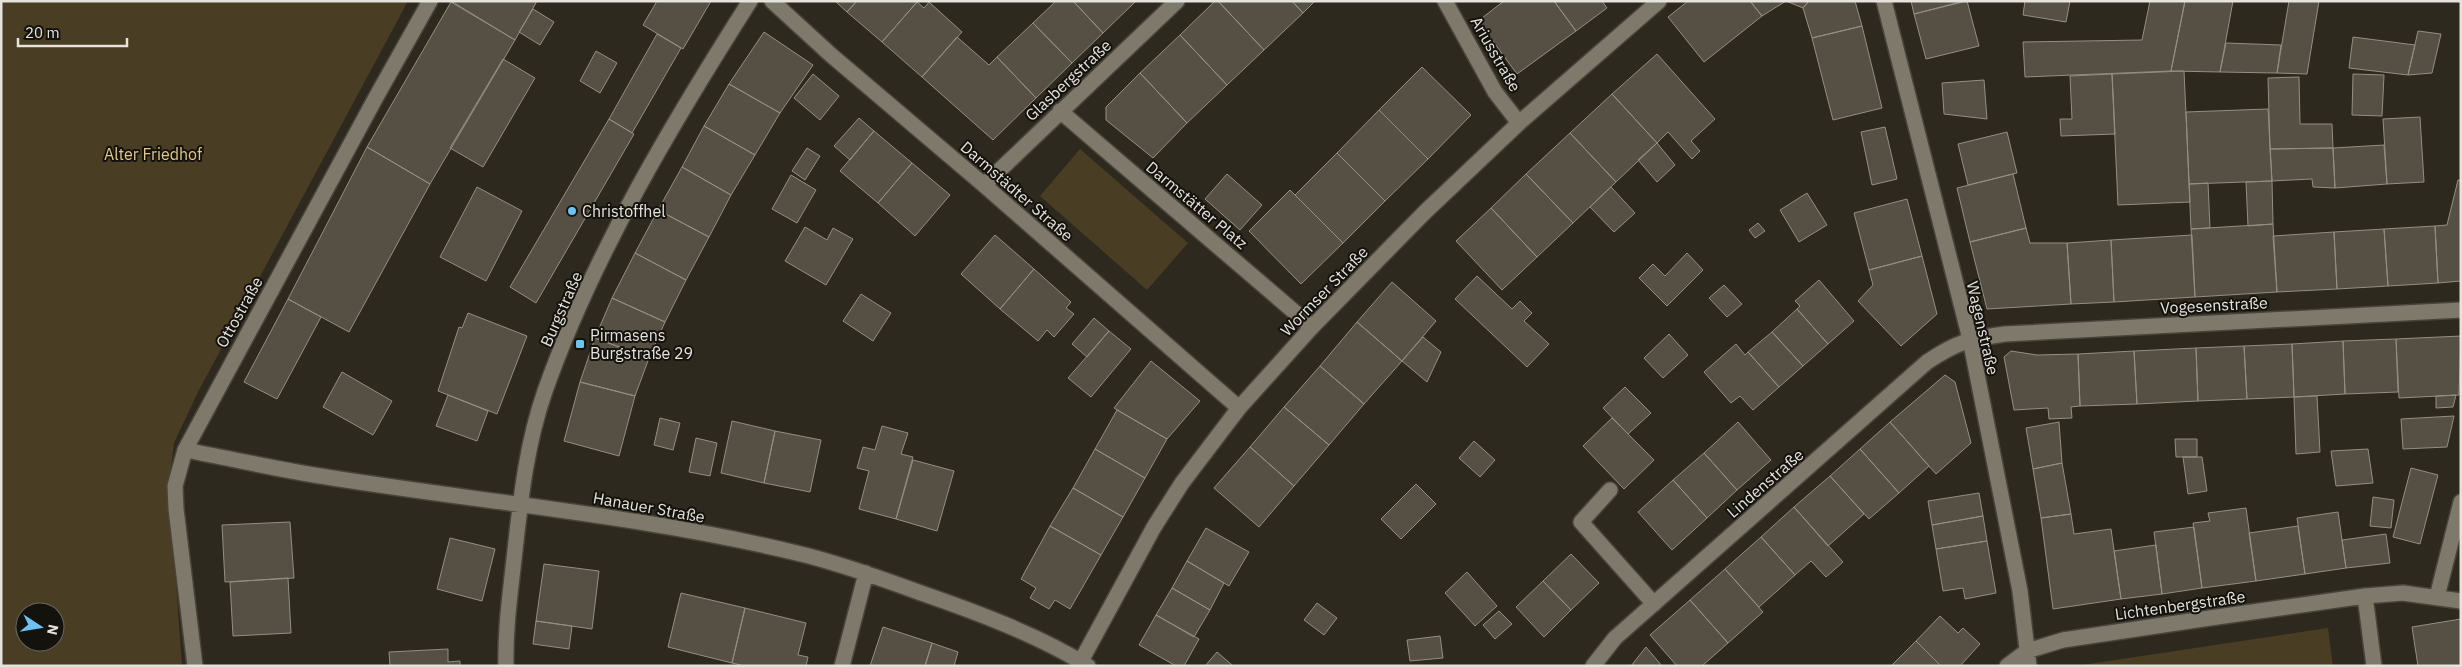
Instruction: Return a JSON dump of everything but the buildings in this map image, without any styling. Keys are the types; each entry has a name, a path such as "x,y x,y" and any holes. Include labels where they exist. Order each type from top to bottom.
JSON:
{"street":[{"name":"Ottostraße","path":"195,666 176,509 175,486 185,450 430,1"},
{"name":"Burgstraße","path":"506,666 505,631 519,503 531,441 545,391 583,298 636,194 698,82 750,1"},
{"name":"Darmstädter Straße","path":"772,1 831,56 984,185 1239,408"},
{"name":"Glasbergstraße","path":"984,185 1177,1"},
{"name":"Ariusstraße","path":"1445,1 1496,92 1518,123"},
{"name":"Wormser Straße","path":"1085,663 1154,527 1182,483 1239,408 1312,326 1425,212 1518,123 1659,1"},
{"name":"Wagenstraße","path":"1884,1 1970,339 2020,591 2028,658"},
{"name":"Darmstätter Platz","path":"1060,111 1312,326"},
{"name":"Vogesenstraße","path":"1970,339 2014,333 2461,310"},
{"name":"Lindenstraße","path":"1594,666 1615,638 1927,362 1951,346 1970,339"},
{"name":"Hanauer Straße","path":"185,450 312,475 519,503 730,538 806,556 866,573 960,607 1085,663"},
{"path":"1610,490 1581,522 1654,604"},
{"path":"2437,597 2461,502"},
{"path":"842,666 866,573"},
{"name":"Lichtenbergstraße","path":"2007,666 2028,658 2063,640 2365,596 2403,594 2461,601"},
{"path":"2365,596 2374,666"}],"green space":[{"name":"Alter Friedhof","path":"1,1 408,1 198,392 174,443 169,485 182,666 1,666"},
{"path":"1080,149 1188,243 1147,290 1040,196"},
{"path":"2328,628 2333,666 2075,666"}],"place":[{"name":"Christoffhel","path":"572,211"},
{"name":"Pirmasens Burgstraße 29","path":"580,344"}]}
